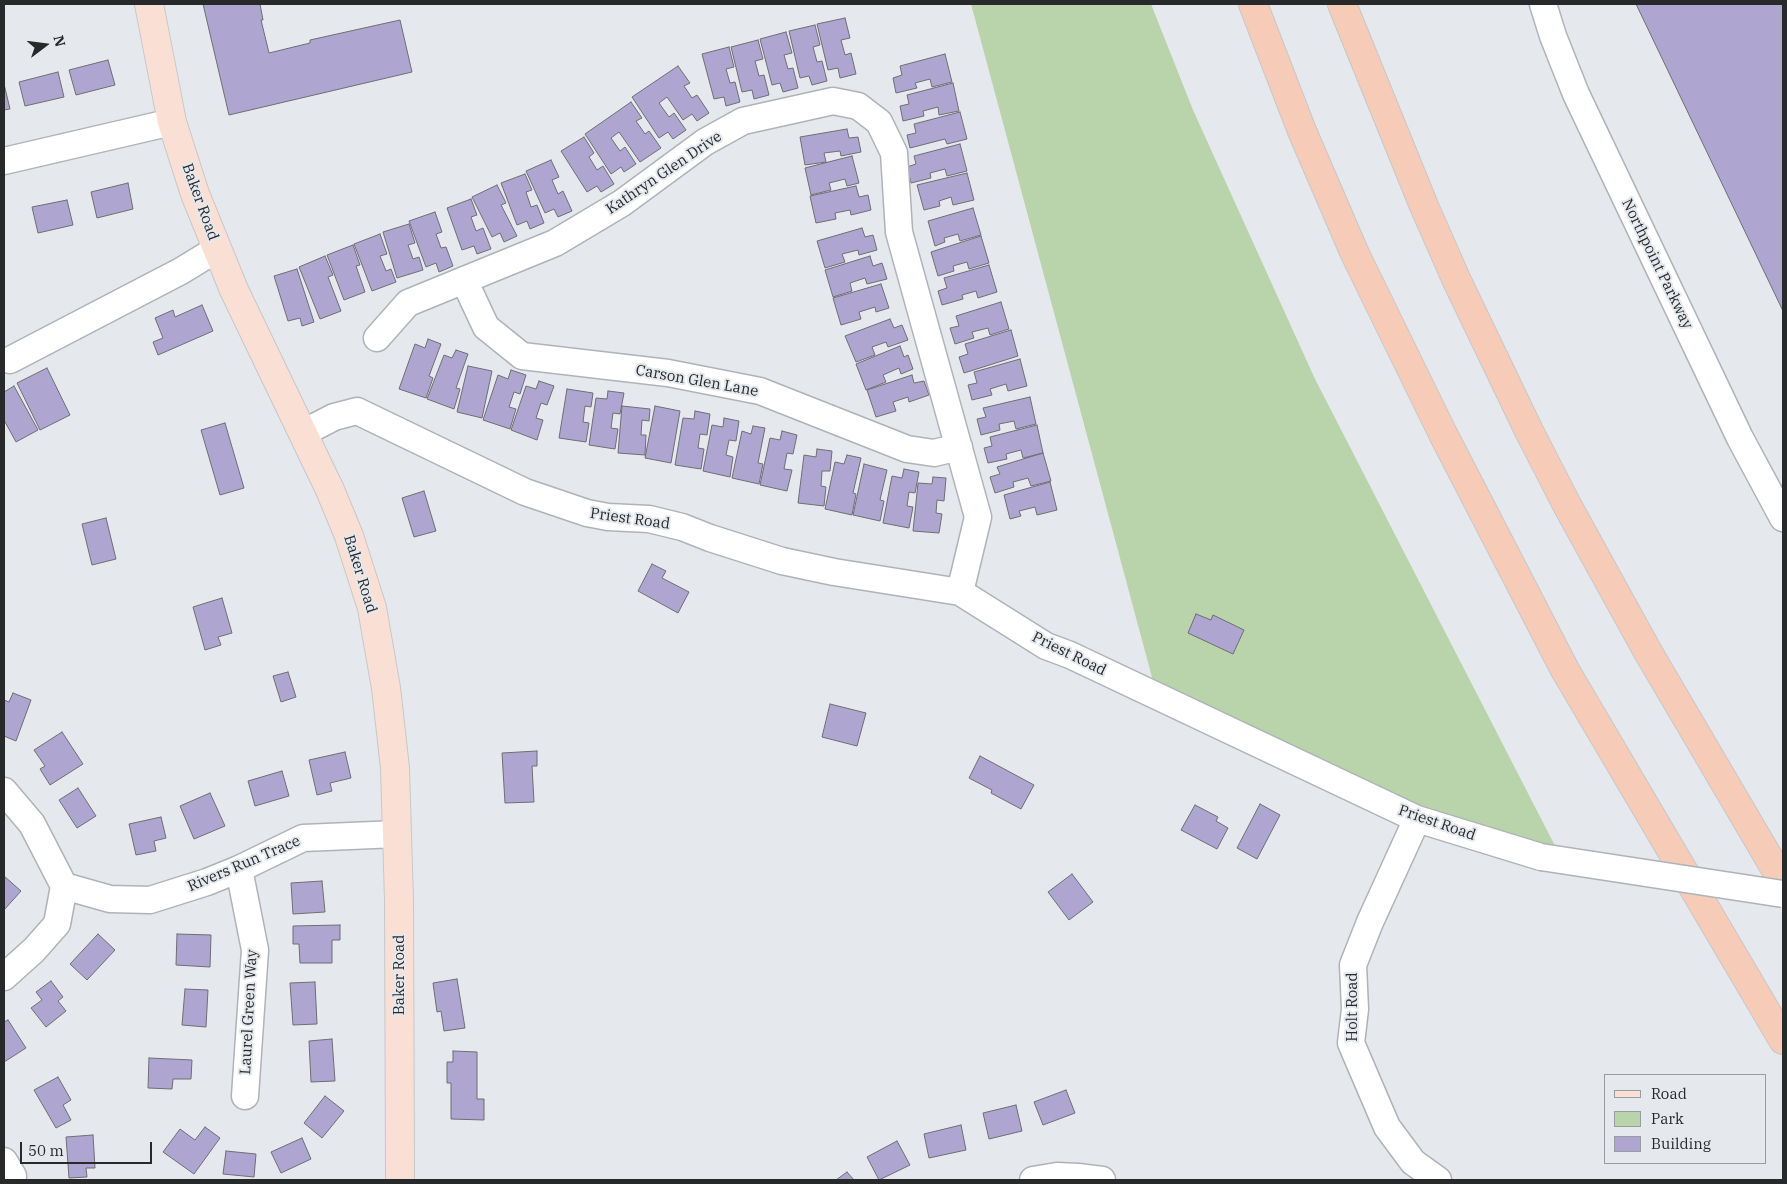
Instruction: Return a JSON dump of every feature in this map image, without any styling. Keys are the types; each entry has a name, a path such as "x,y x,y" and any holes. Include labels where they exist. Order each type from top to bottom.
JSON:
{"highway":[{"path":"1253,4 1302,131 1355,254 1443,434 1565,670 1783,1040"},
{"path":"1342,4 1428,214 1465,298 1529,431 1567,505 1643,643 1783,882"}],"main road":[{"name":"Baker Road","path":"149,4 172,122 195,194 234,290 330,490 349,536 372,608 386,688 395,768 399,900 400,1180"}],"street":[{"name":"Northpoint Parkway","path":"1543,4 1553,36 1576,94 1740,438 1783,518"},
{"name":"Kathryn Glen Drive","path":"377,338 408,303 554,243 622,203 706,142 743,121 833,101 858,106 879,122 894,153 899,232 978,517 960,592"},
{"path":"4,161 172,122"},
{"path":"10,360 217,249"},
{"name":"Carson Glen Lane","path":"464,280 486,327 522,356 668,373 760,391 907,449 934,453 959,447"},
{"name":"Priest Road","path":"303,433 334,417 357,411 525,492 588,513 608,517 650,520 682,527 782,561 834,572 960,592 1046,646 1070,655 1416,820 1541,857 1783,894"},
{"path":"4,791 32,824 64,886 57,924 34,950 4,977"},
{"name":"Holt Road","path":"1416,820 1370,922 1353,965 1355,1009 1351,1043 1386,1127 1413,1162 1438,1180"},
{"name":"Rivers Run Trace","path":"64,886 110,899 150,900 207,882 239,869 303,838 397,834"},
{"name":"Laurel Green Way","path":"239,869 254,950 245,1096"},
{"path":"1033,1180 1057,1176 1078,1176 1102,1180"}],"green space":[{"path":"971,4 1151,4 1193,110 1315,379 1569,873 1160,707"}],"building":[{"path":"203,4 260,4 263,20 261,20 269,53 310,43 310,40 400,20 412,72 229,115"},
{"path":"1636,4 1783,4 1783,311"},
{"path":"845,18 850,38 841,40 845,55 851,53 856,74 840,78 838,68 828,70 817,24"},
{"path":"815,25 820,45 813,47 817,62 822,61 827,81 812,85 809,76 800,78 789,31"},
{"path":"786,32 792,53 784,55 788,69 793,68 798,88 783,92 780,83 772,85 760,39"},
{"path":"758,40 763,59 755,61 759,76 764,75 769,95 754,99 752,90 742,92 731,47"},
{"path":"729,47 734,67 726,69 730,83 735,82 740,102 726,106 724,97 714,99 702,54"},
{"path":"945,54 952,82 932,87 930,79 915,83 917,88 896,93 893,78 902,75 900,66"},
{"path":"108,60 115,85 76,95 69,70"},
{"path":"678,66 690,83 684,86 692,98 697,95 709,113 697,121 692,114 683,120 667,97 659,103 669,117 674,113 686,130 673,139 668,132 659,138 632,97"},
{"path":"58,72 64,97 25,106 19,82"},
{"path":"953,83 959,111 939,115 938,107 923,111 924,116 903,121 900,106 909,104 907,95"},
{"path":"4,84 10,109 4,110"},
{"path":"631,102 642,118 636,121 645,134 649,131 661,148 640,162 619,132 611,138 620,151 625,147 636,164 624,172 621,167 611,174 585,134"},
{"path":"960,112 967,139 947,144 945,139 910,148 907,135 916,133 914,124"},
{"path":"847,129 849,138 858,137 861,152 841,156 840,151 824,153 826,162 805,165 800,137"},
{"path":"584,137 594,153 589,157 597,170 603,166 614,184 601,192 597,186 587,192 561,151"},
{"path":"960,144 967,171 947,176 945,169 930,173 931,178 911,183 907,167 916,164 914,156"},
{"path":"852,156 859,183 847,186 845,179 829,183 831,190 811,195 805,168"},
{"path":"551,160 559,177 552,180 558,194 563,191 572,211 558,217 554,209 545,213 526,171"},
{"path":"967,173 974,200 953,205 951,197 939,201 940,206 924,210 917,185"},
{"path":"525,174 532,190 526,192 531,207 537,205 544,223 530,229 527,221 517,225 501,183"},
{"path":"128,183 133,209 97,218 91,192"},
{"path":"497,185 506,203 501,205 517,236 504,242 500,233 492,237 472,197"},
{"path":"856,186 859,197 868,195 871,210 851,215 850,210 835,213 836,219 816,223 810,196"},
{"path":"471,199 477,215 471,217 476,231 483,228 491,249 477,254 474,246 462,250 447,208"},
{"path":"67,200 73,225 38,233 32,207"},
{"path":"973,208 981,235 960,241 958,234 944,238 945,242 935,246 928,221"},
{"path":"435,212 442,232 436,234 441,248 446,247 453,266 439,272 436,263 426,267 409,221"},
{"path":"409,224 415,243 408,245 413,259 419,257 423,270 397,278 383,232"},
{"path":"862,228 865,237 873,235 877,250 859,255 858,250 842,254 845,262 825,268 817,241"},
{"path":"380,234 387,254 380,256 386,271 391,269 396,282 372,291 354,244"},
{"path":"981,236 989,263 969,269 967,262 953,266 954,271 938,276 931,252"},
{"path":"353,245 360,265 356,266 365,292 344,300 327,255"},
{"path":"325,256 333,275 328,277 341,311 320,319 299,267"},
{"path":"870,256 873,266 882,263 887,279 867,284 865,278 850,283 852,291 833,297 825,270"},
{"path":"989,265 997,292 978,298 976,291 962,295 963,299 942,305 938,291 947,288 944,278"},
{"path":"297,269 314,322 302,326 300,318 288,321 274,276"},
{"path":"881,284 889,308 876,312 875,307 859,312 861,319 841,325 833,298"},
{"path":"1001,302 1009,329 990,335 988,328 972,332 974,338 955,344 950,328 959,326 956,316"},
{"path":"202,305 213,331 158,355 153,342 163,338 155,318 173,310 175,317"},
{"path":"890,319 894,328 902,325 908,340 888,347 886,342 872,347 875,355 856,362 845,336"},
{"path":"1011,330 1018,356 964,373 959,357 968,354 965,344"},
{"path":"428,339 441,344 429,376 433,378 426,398 399,389 415,344 425,348"},
{"path":"900,346 904,357 908,355 913,369 901,374 899,368 883,375 886,382 866,390 856,364"},
{"path":"456,350 468,354 456,388 460,389 454,409 427,399 444,355 452,358"},
{"path":"1020,359 1027,386 1008,391 1006,384 990,389 992,395 972,400 968,385 977,383 974,372"},
{"path":"468,366 492,371 482,418 457,412"},
{"path":"47,368 70,415 40,430 17,383"},
{"path":"511,370 526,375 520,394 514,392 509,407 516,409 510,429 483,420 498,375 508,379"},
{"path":"912,375 914,383 924,381 929,395 909,402 908,397 893,402 896,411 876,417 867,390"},
{"path":"539,381 554,386 547,405 541,403 536,418 543,420 537,440 511,430 526,386 536,389"},
{"path":"14,386 38,430 16,442 4,420 4,392"},
{"path":"567,389 593,393 591,407 585,406 583,422 589,423 586,442 559,438"},
{"path":"608,391 624,393 620,414 613,413 611,428 618,429 615,449 589,445 596,398 607,399"},
{"path":"1030,397 1036,424 1016,429 1014,421 999,424 1000,430 981,435 977,419 986,417 983,408"},
{"path":"622,406 650,409 649,421 642,420 641,435 646,435 645,455 618,453"},
{"path":"655,406 680,411 671,463 645,458"},
{"path":"695,411 710,414 707,435 700,434 698,448 704,449 701,469 675,465 683,418 694,419"},
{"path":"724,418 739,421 736,441 729,440 726,455 733,457 730,477 703,471 712,425 723,427"},
{"path":"225,423 244,488 220,495 201,430"},
{"path":"1037,425 1043,453 1023,458 1021,450 1006,454 1007,459 988,463 984,448 992,446 990,437"},
{"path":"753,426 765,428 758,463 763,464 759,484 732,478 742,431 751,434"},
{"path":"782,431 797,435 793,454 787,453 784,469 792,470 787,491 760,485 770,438 780,440"},
{"path":"817,449 832,451 830,471 822,471 821,486 826,487 824,506 798,503 804,455 816,457"},
{"path":"1043,453 1051,481 1031,486 1028,478 1013,482 1014,487 995,493 990,477 1000,474 997,467"},
{"path":"847,455 861,458 853,493 856,494 852,515 825,509 835,462 844,464"},
{"path":"864,464 887,470 880,500 884,501 880,521 853,515"},
{"path":"904,469 919,472 915,493 909,492 907,506 913,507 909,528 883,523 892,476 902,478"},
{"path":"933,477 946,478 944,501 937,500 936,513 942,514 939,533 913,531 918,483 932,484"},
{"path":"1050,482 1057,510 1037,515 1035,507 1019,511 1021,516 1010,519 1004,495"},
{"path":"424,491 436,531 414,537 402,498"},
{"path":"106,518 116,559 92,565 82,524"},
{"path":"652,564 666,571 662,578 689,592 678,613 638,591"},
{"path":"222,598 232,633 218,637 221,645 205,650 193,607"},
{"path":"1196,614 1211,620 1213,615 1244,630 1233,654 1188,633"},
{"path":"288,672 296,697 281,702 273,676"},
{"path":"13,693 31,700 16,741 4,736 4,700 9,702"},
{"path":"830,704 866,713 857,746 822,737"},
{"path":"62,732 83,764 50,785 40,769 45,766 34,750"},
{"path":"537,751 537,766 532,766 534,802 505,803 502,753"},
{"path":"345,752 351,778 330,783 332,791 317,795 309,760"},
{"path":"980,756 1034,785 1021,809 991,793 992,790 969,778"},
{"path":"282,771 289,796 255,806 248,781"},
{"path":"78,788 96,816 77,828 59,800"},
{"path":"210,793 225,826 194,839 180,806"},
{"path":"1260,804 1280,815 1257,859 1237,848"},
{"path":"1195,805 1218,817 1216,821 1228,828 1217,849 1181,830"},
{"path":"161,817 166,838 154,841 156,851 136,855 129,824"},
{"path":"1072,874 1093,902 1069,920 1048,892"},
{"path":"4,876 21,891 4,910"},
{"path":"322,881 325,912 293,914 291,883"},
{"path":"340,925 340,940 332,940 332,963 300,963 299,944 293,944 293,926"},
{"path":"98,934 115,950 87,980 70,964"},
{"path":"177,934 211,935 210,967 176,965"},
{"path":"457,979 465,1028 444,1031 441,1011 437,1012 433,983"},
{"path":"51,981 63,997 58,1001 66,1011 46,1027 31,1008 42,1000 36,992"},
{"path":"315,982 317,1024 293,1025 290,983"},
{"path":"185,989 208,990 206,1027 182,1025"},
{"path":"8,1020 26,1048 4,1062 4,1022"},
{"path":"332,1039 335,1081 311,1082 309,1041"},
{"path":"453,1051 477,1052 477,1099 484,1099 484,1120 451,1119 451,1083 447,1083 447,1062 453,1062"},
{"path":"149,1058 192,1060 191,1079 173,1079 172,1089 148,1088"},
{"path":"58,1077 71,1100 63,1105 71,1120 56,1128 34,1090"},
{"path":"1066,1090 1075,1113 1043,1125 1034,1102"},
{"path":"325,1096 344,1111 322,1138 304,1123"},
{"path":"1016,1105 1022,1131 989,1139 983,1113"},
{"path":"961,1125 966,1150 929,1158 924,1134"},
{"path":"205,1127 220,1138 194,1174 163,1152 180,1129 195,1140"},
{"path":"93,1135 95,1168 86,1168 87,1177 69,1178 66,1137"},
{"path":"302,1138 311,1159 281,1173 271,1152"},
{"path":"897,1141 910,1165 879,1180 867,1157"},
{"path":"226,1151 256,1154 254,1177 223,1174"},
{"path":"847,1172 854,1180 836,1180"}]}
